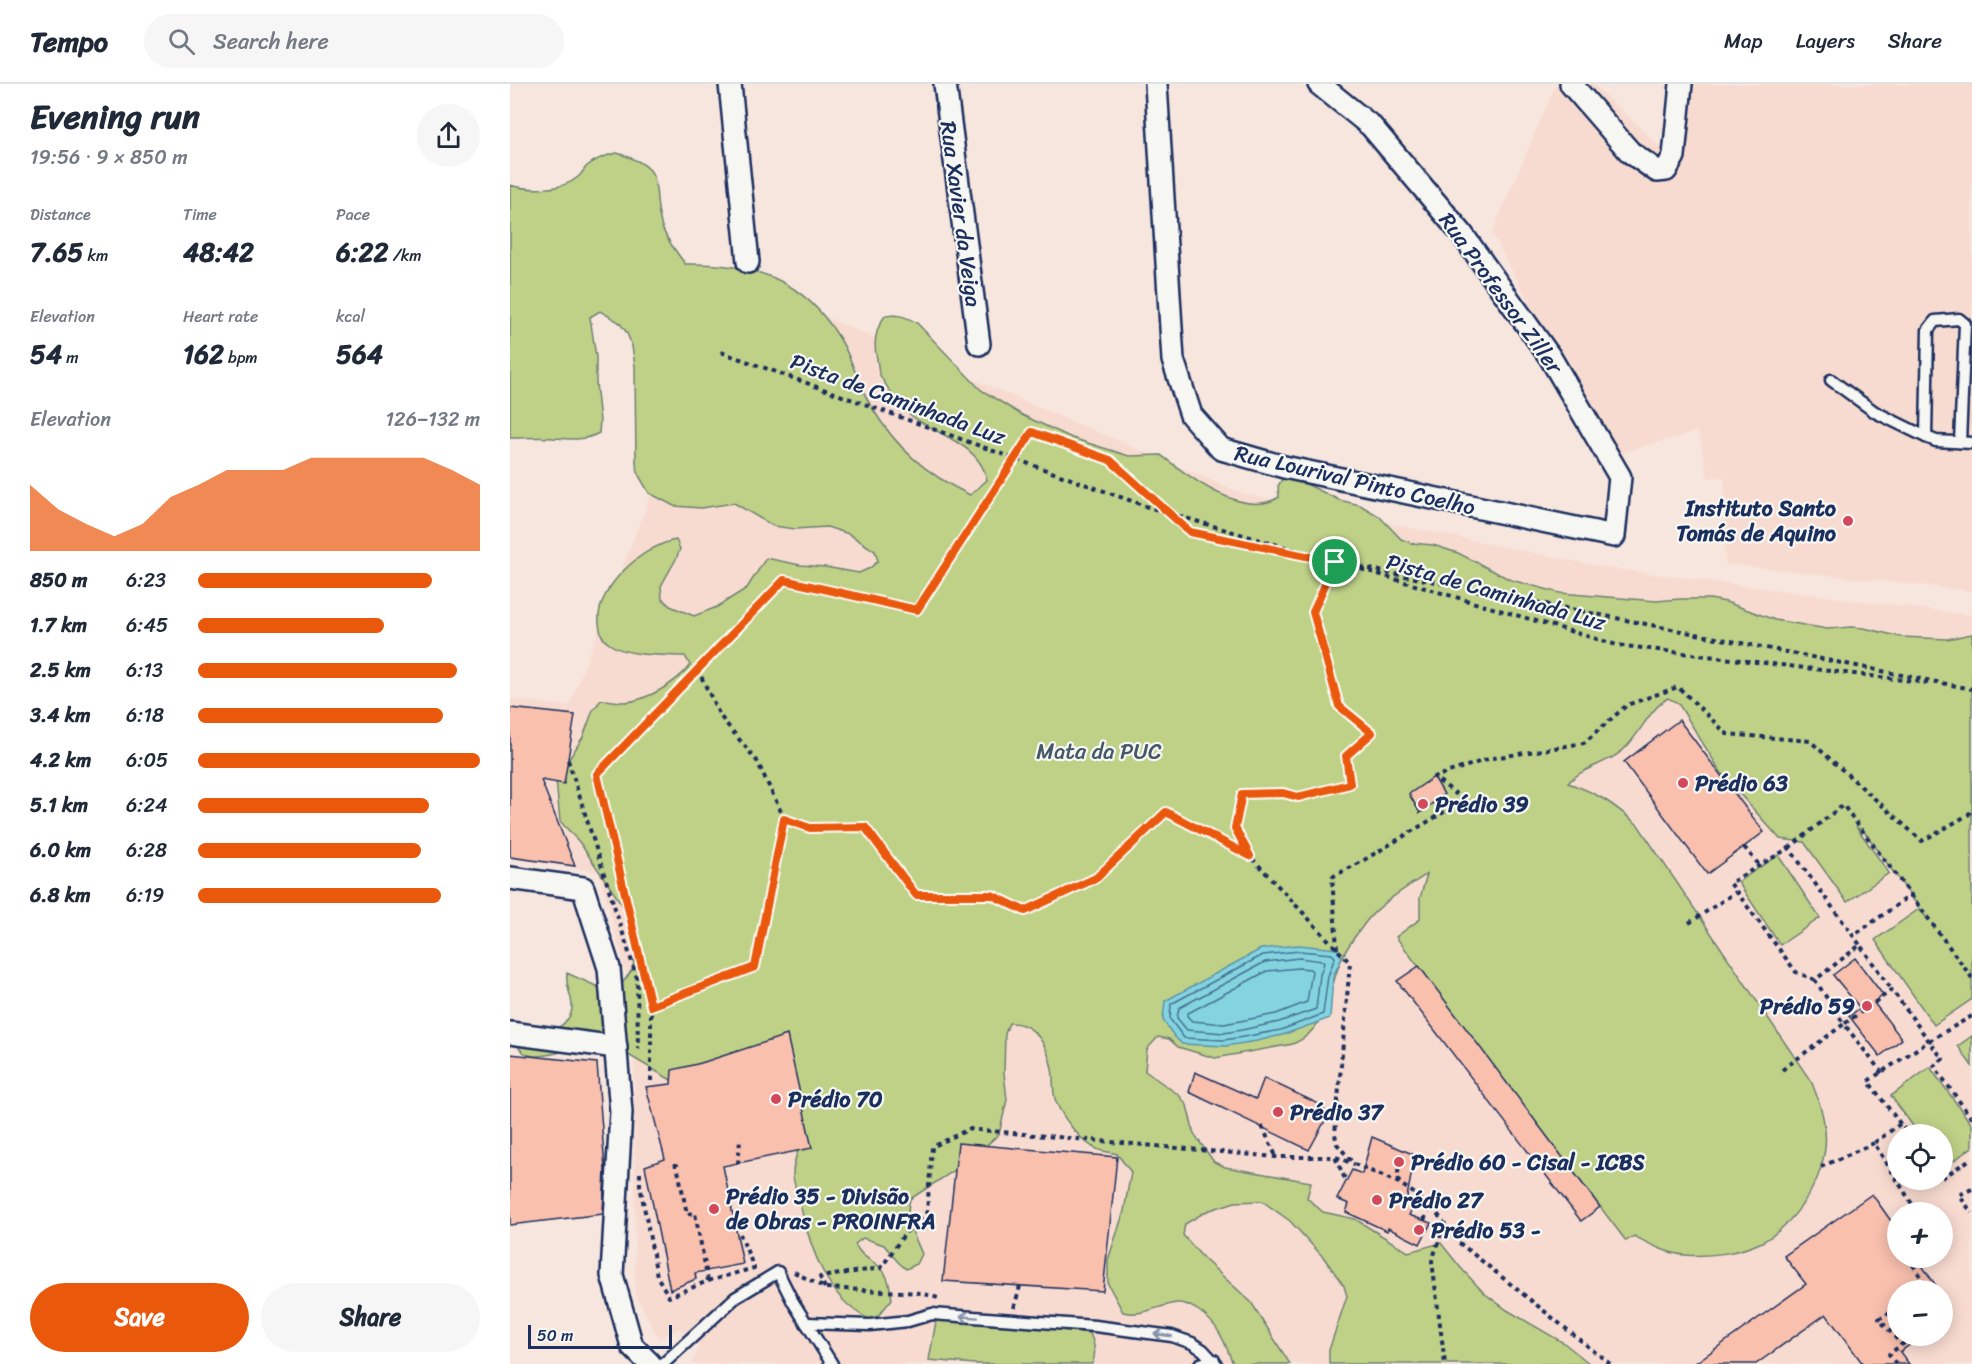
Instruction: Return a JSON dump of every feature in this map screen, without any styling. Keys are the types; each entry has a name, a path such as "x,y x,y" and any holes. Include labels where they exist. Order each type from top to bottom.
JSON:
{"street":[{"path":"730,84 748,262"},
{"name":"Rua Xavier da Veiga","path":"945,84 979,344"},
{"name":"Rua Lourival Pinto Coelho","path":"1156,84 1173,360 1191,415 1221,449 1307,471 1614,536"},
{"name":"Rua Professor Ziller","path":"1319,84 1371,126 1462,234 1550,357 1620,477 1614,536"},
{"path":"1570,84 1630,152 1658,171 1666,170 1674,156 1681,84"},
{"path":"510,878 584,888 609,968 621,1112 612,1275 632,1346 650,1364"},
{"path":"510,1034 616,1047"}],"lane":[{"path":"1926,437 1928,330 1935,321 1959,319 1965,324 1960,442"},
{"path":"1831,380 1875,412 1926,437 1936,441 1972,443"},
{"path":"663,1364 735,1299 778,1272 832,1364"},
{"path":"806,1323 870,1324 908,1321 932,1314 1095,1326 1172,1336 1192,1343 1215,1362"},
{"path":"1200,1364 1215,1362"}],"path":[{"name":"Pista de Caminhada Luz","path":"721,352 1148,507 1617,645 1972,689"},
{"path":"651,1081 651,1006 597,774 784,580 917,610 1032,432 1110,460 1190,532 1972,689"},
{"path":"1335,562 1313,612 1339,706 1372,733 1346,756 1350,784 1298,797 1283,793 1242,794 1235,828 1250,856 1350,963 1335,1134 1337,1144 1354,1164"},
{"path":"651,1006 755,967 784,819 758,761 720,716 698,670"},
{"path":"1337,949 1332,877 1464,800 1434,777 1488,759 1584,743 1627,705 1678,687 1727,734 1810,741 1922,841 1968,815 1972,810"},
{"path":"1882,1072 1844,1024 1815,981 1796,972 1730,883 1789,848 1844,806 1972,978"},
{"path":"784,819 810,828 865,827 916,895 992,895 1025,911 1096,878 1166,812 1250,856"},
{"path":"1744,847 1760,866"},
{"path":"1789,848 1943,1059 1934,1066 1972,1119"},
{"path":"1689,923 1736,892"},
{"path":"1853,936 1911,895"},
{"path":"1815,981 1860,945"},
{"path":"1782,1070 1892,990"},
{"path":"1900,1124 1868,1081 1972,1016"},
{"path":"1262,1126 1276,1157"},
{"path":"825,1288 820,1278 881,1268 905,1233 927,1212 932,1147 969,1129 1276,1157 1335,1157 1399,1183 1431,1205 1457,1241 1610,1364"},
{"path":"1821,1167 1874,1143 1887,1134"},
{"path":"738,1164 740,1140"},
{"path":"1874,1143 1911,1202"},
{"path":"1335,1157 1346,1181"},
{"path":"1953,1171 1972,1158"},
{"path":"672,1165 677,1165 687,1214 695,1213 708,1281"},
{"path":"1398,1169 1399,1183"},
{"path":"1972,1189 1959,1195 1972,1213"},
{"path":"1424,1220 1431,1205"},
{"path":"1445,1224 1432,1261 1445,1364"},
{"path":"657,1276 669,1297 708,1281 754,1268 740,1234"},
{"path":"785,1267 825,1288 921,1293 943,1300"},
{"path":"1887,1314 1879,1319 1887,1328"},
{"path":"1896,1364 1889,1354 1901,1346"}],"shaded area":[{"path":"1556,84 1593,84 1677,162 1683,84 1972,84 1972,591 1725,564 1724,477 1708,478 1698,431 1610,456 1492,233"},
{"path":"734,278 1244,494 1609,568 1972,615 1972,1364 691,1364 699,1347 680,1329 659,1339 635,1294 634,1002 599,872 510,858 510,699 569,706"}],"green space":[{"name":"Mata da PUC","path":"617,153 633,159 651,171 663,230 685,264 710,264 755,271 793,288 810,301 826,318 840,339 866,398 891,435 926,469 970,495 987,480 983,467 976,457 966,448 909,414 892,395 879,373 875,342 877,331 885,316 901,316 917,323 981,390 1022,415 1072,438 1129,456 1161,455 1201,484 1233,499 1250,503 1265,503 1279,497 1278,486 1284,476 1294,478 1339,500 1360,505 1379,516 1401,539 1411,543 1433,545 1458,553 1511,580 1560,593 1656,601 1710,599 1726,602 1775,620 1827,629 1864,628 1901,637 1947,639 1972,634 1972,999 1934,1025 1875,940 1919,909 1926,917 1863,830 1857,828 1889,873 1847,902 1804,842 1780,839 1722,774 1678,703 1668,698 1656,708 1621,751 1582,772 1568,783 1606,800 1638,825 1812,1083 1821,1109 1826,1136 1821,1167 1802,1205 1773,1235 1744,1249 1704,1255 1672,1253 1634,1236 1626,1241 1396,937 1420,919 1420,898 1427,874 1385,903 1365,923 1342,958 1321,1018 1305,1037 1293,1044 1215,1058 1178,1047 1169,1039 1158,1037 1147,1049 1145,1071 1179,1095 1187,1105 1194,1134 1214,1162 1225,1167 1311,1182 1307,1198 1323,1212 1355,1219 1408,1252 1441,1243 1484,1293 1507,1310 1564,1343 1590,1364 1329,1364 1329,1350 1347,1296 1344,1286 1324,1258 1290,1221 1262,1201 1235,1202 1207,1211 1185,1224 1183,1235 1204,1259 1251,1302 1290,1364 1233,1364 1216,1328 1206,1316 1186,1304 1170,1304 1137,1313 1123,1312 1108,1284 1108,1260 1124,1211 1131,1172 1117,1154 1093,1147 1074,1130 1056,1102 1050,1060 1039,1037 1026,1027 1009,1023 1005,1034 1004,1073 1007,1100 999,1134 969,1161 910,1199 909,1220 922,1254 917,1264 906,1269 884,1245 863,1238 855,1244 863,1255 883,1271 889,1282 892,1299 878,1316 869,1319 854,1310 831,1285 822,1270 809,1237 793,1176 794,1162 801,1140 688,1090 603,1040 555,1054 536,1056 524,1053 516,1043 542,1035 566,1021 571,1014 572,1006 567,973 605,990 618,989 632,970 637,948 636,938 625,909 580,843 560,821 556,780 583,737 593,710 601,700 625,702 642,698 670,684 690,665 685,656 625,651 616,648 602,637 599,623 600,610 613,583 624,570 650,550 676,540 680,549 661,586 662,598 670,606 694,616 717,607 747,588 766,558 859,573 878,561 875,551 849,534 827,527 795,529 773,526 734,503 701,508 674,506 649,493 638,474 636,464 635,366 632,346 619,322 600,311 590,317 596,357 599,433 577,439 510,438 510,185 536,189 563,185 578,177 594,161"},
{"path":"1778,855 1820,918 1780,945 1738,882"},
{"path":"1972,1036 1972,1066 1958,1046"},
{"path":"1930,1067 1972,1125 1972,1147 1953,1161 1953,1124 1912,1124 1891,1096"},
{"path":"948,1320 1090,1333 1094,1360 1092,1364 975,1364 929,1360 936,1321"}],"water":[{"path":"1299,945 1337,949 1342,957 1333,977 1330,1018 1282,1035 1225,1046 1182,1044 1163,1020 1165,1001 1261,949"}],"building":[{"path":"510,708 575,715 564,784 541,780 575,866 510,857"},
{"name":"Prédio 63","path":"1679,720 1764,832 1707,874 1624,762"},
{"name":"Prédio 39","path":"1434,777 1444,794 1420,813 1409,794"},
{"name":"Prédio 59","path":"1855,958 1883,995 1874,1003 1902,1039 1880,1056 1849,1016 1860,1008 1833,975"},
{"path":"1419,966 1600,1207 1581,1221 1397,981"},
{"path":"787,1035 812,1148 723,1166 743,1264 695,1273 696,1279 670,1290 645,1166 665,1159 646,1087 671,1084 672,1070"},
{"path":"510,1054 597,1063 605,1169 603,1214 510,1225"},
{"name":"Prédio 37","path":"1195,1072 1256,1099 1264,1078 1323,1106 1327,1117 1309,1150 1189,1092"},
{"path":"1372,1137 1415,1155 1407,1197 1416,1201 1409,1215 1431,1223 1420,1244 1388,1228 1387,1231 1346,1212 1349,1204 1337,1199 1352,1170 1362,1174"},
{"path":"958,1143 1117,1157 1103,1291 943,1281"},
{"path":"1872,1194 1887,1215 1887,1268 1924,1268 1932,1280 1887,1280 1887,1346 1908,1346 1900,1352 1909,1364 1863,1364 1826,1314 1756,1364 1694,1364 1806,1284 1784,1256"}],"place":[{"name":"Instituto Santo Tomás de Aquino","path":"1848,521"},
{"name":"Prédio 63","path":"1683,783"},
{"name":"Prédio 39","path":"1423,804"},
{"name":"Prédio 59","path":"1867,1006"},
{"name":"Prédio 70","path":"776,1099"},
{"name":"Prédio 37","path":"1278,1112"},
{"name":"Prédio 60 - Cisal - ICBS","path":"1399,1162"},
{"name":"Prédio 27","path":"1377,1200"},
{"name":"Prédio 35 - Divisão de Obras - PROINFRA","path":"714,1209"},
{"name":"Prédio 53 -","path":"1419,1230"}],"route":[{"path":"1032,432 1110,460 1190,532 1335,562 1313,612 1339,706 1372,733 1346,756 1350,784 1298,797 1283,793 1242,794 1235,828 1250,856 1166,812 1096,878 1025,911 992,895 916,895 865,827 810,828 784,819 755,967 651,1006 597,774 784,580 917,610 1032,432"}]}
